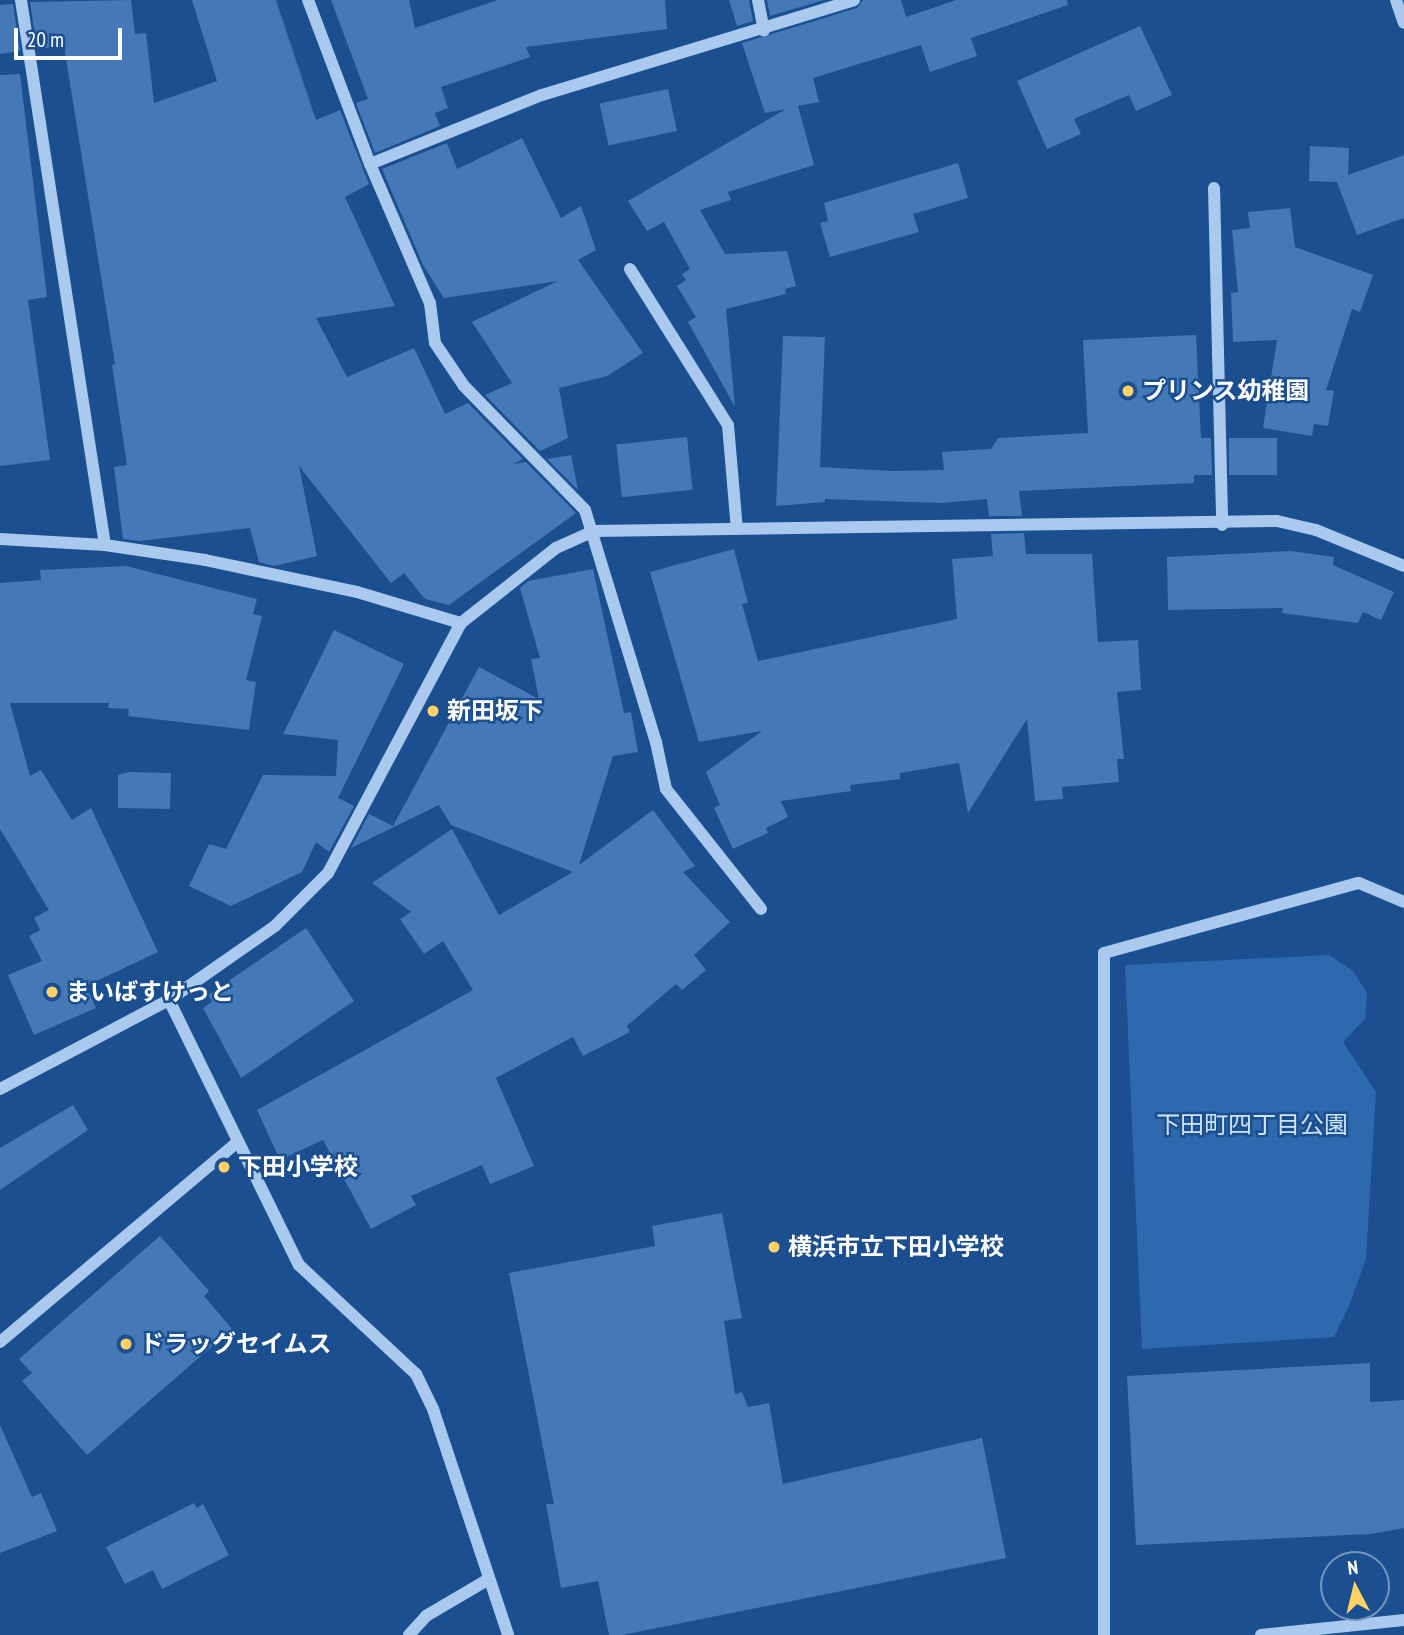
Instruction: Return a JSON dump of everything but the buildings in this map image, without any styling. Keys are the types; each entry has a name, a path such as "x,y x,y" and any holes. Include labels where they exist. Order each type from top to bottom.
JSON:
{"street":[{"path":"21,0 105,545"},
{"path":"308,0 370,164 430,303 435,343 464,386 585,510 594,531 666,789 761,909"},
{"path":"758,0 764,30"},
{"path":"370,164 542,95 764,30 854,0"},
{"path":"1396,0 1404,23"},
{"path":"1214,188 1222,525"},
{"path":"630,269 728,425 737,528"},
{"path":"0,1089 169,1000 275,926 328,873 461,623 556,548 594,531 1222,525 1277,522 1317,530 1404,566"},
{"path":"0,539 105,545 205,560 357,592 461,623"},
{"path":"1104,1635 1104,953 1359,883 1404,902"},
{"path":"169,1000 236,1143 299,1265 416,1374 433,1409 487,1580 508,1635"},
{"path":"0,1342 236,1143"},
{"path":"409,1635 426,1616 487,1580"},
{"path":"1261,1635 1404,1620"}],"green space":[{"name":"下田町四丁目公園","path":"1329,955 1353,971 1367,993 1365,1019 1343,1042 1376,1092 1366,1259 1349,1306 1334,1337 1142,1349 1125,965"}],"place":[{"name":"プリンス幼稚園","path":"1128,391"},
{"name":"新田坂下","path":"433,711"},
{"name":"まいばすけっと","path":"52,992"},
{"name":"下田小学校","path":"224,1167"},
{"name":"横浜市立下田小学校","path":"774,1247"},
{"name":"ドラッグセイムス","path":"126,1344"}]}
